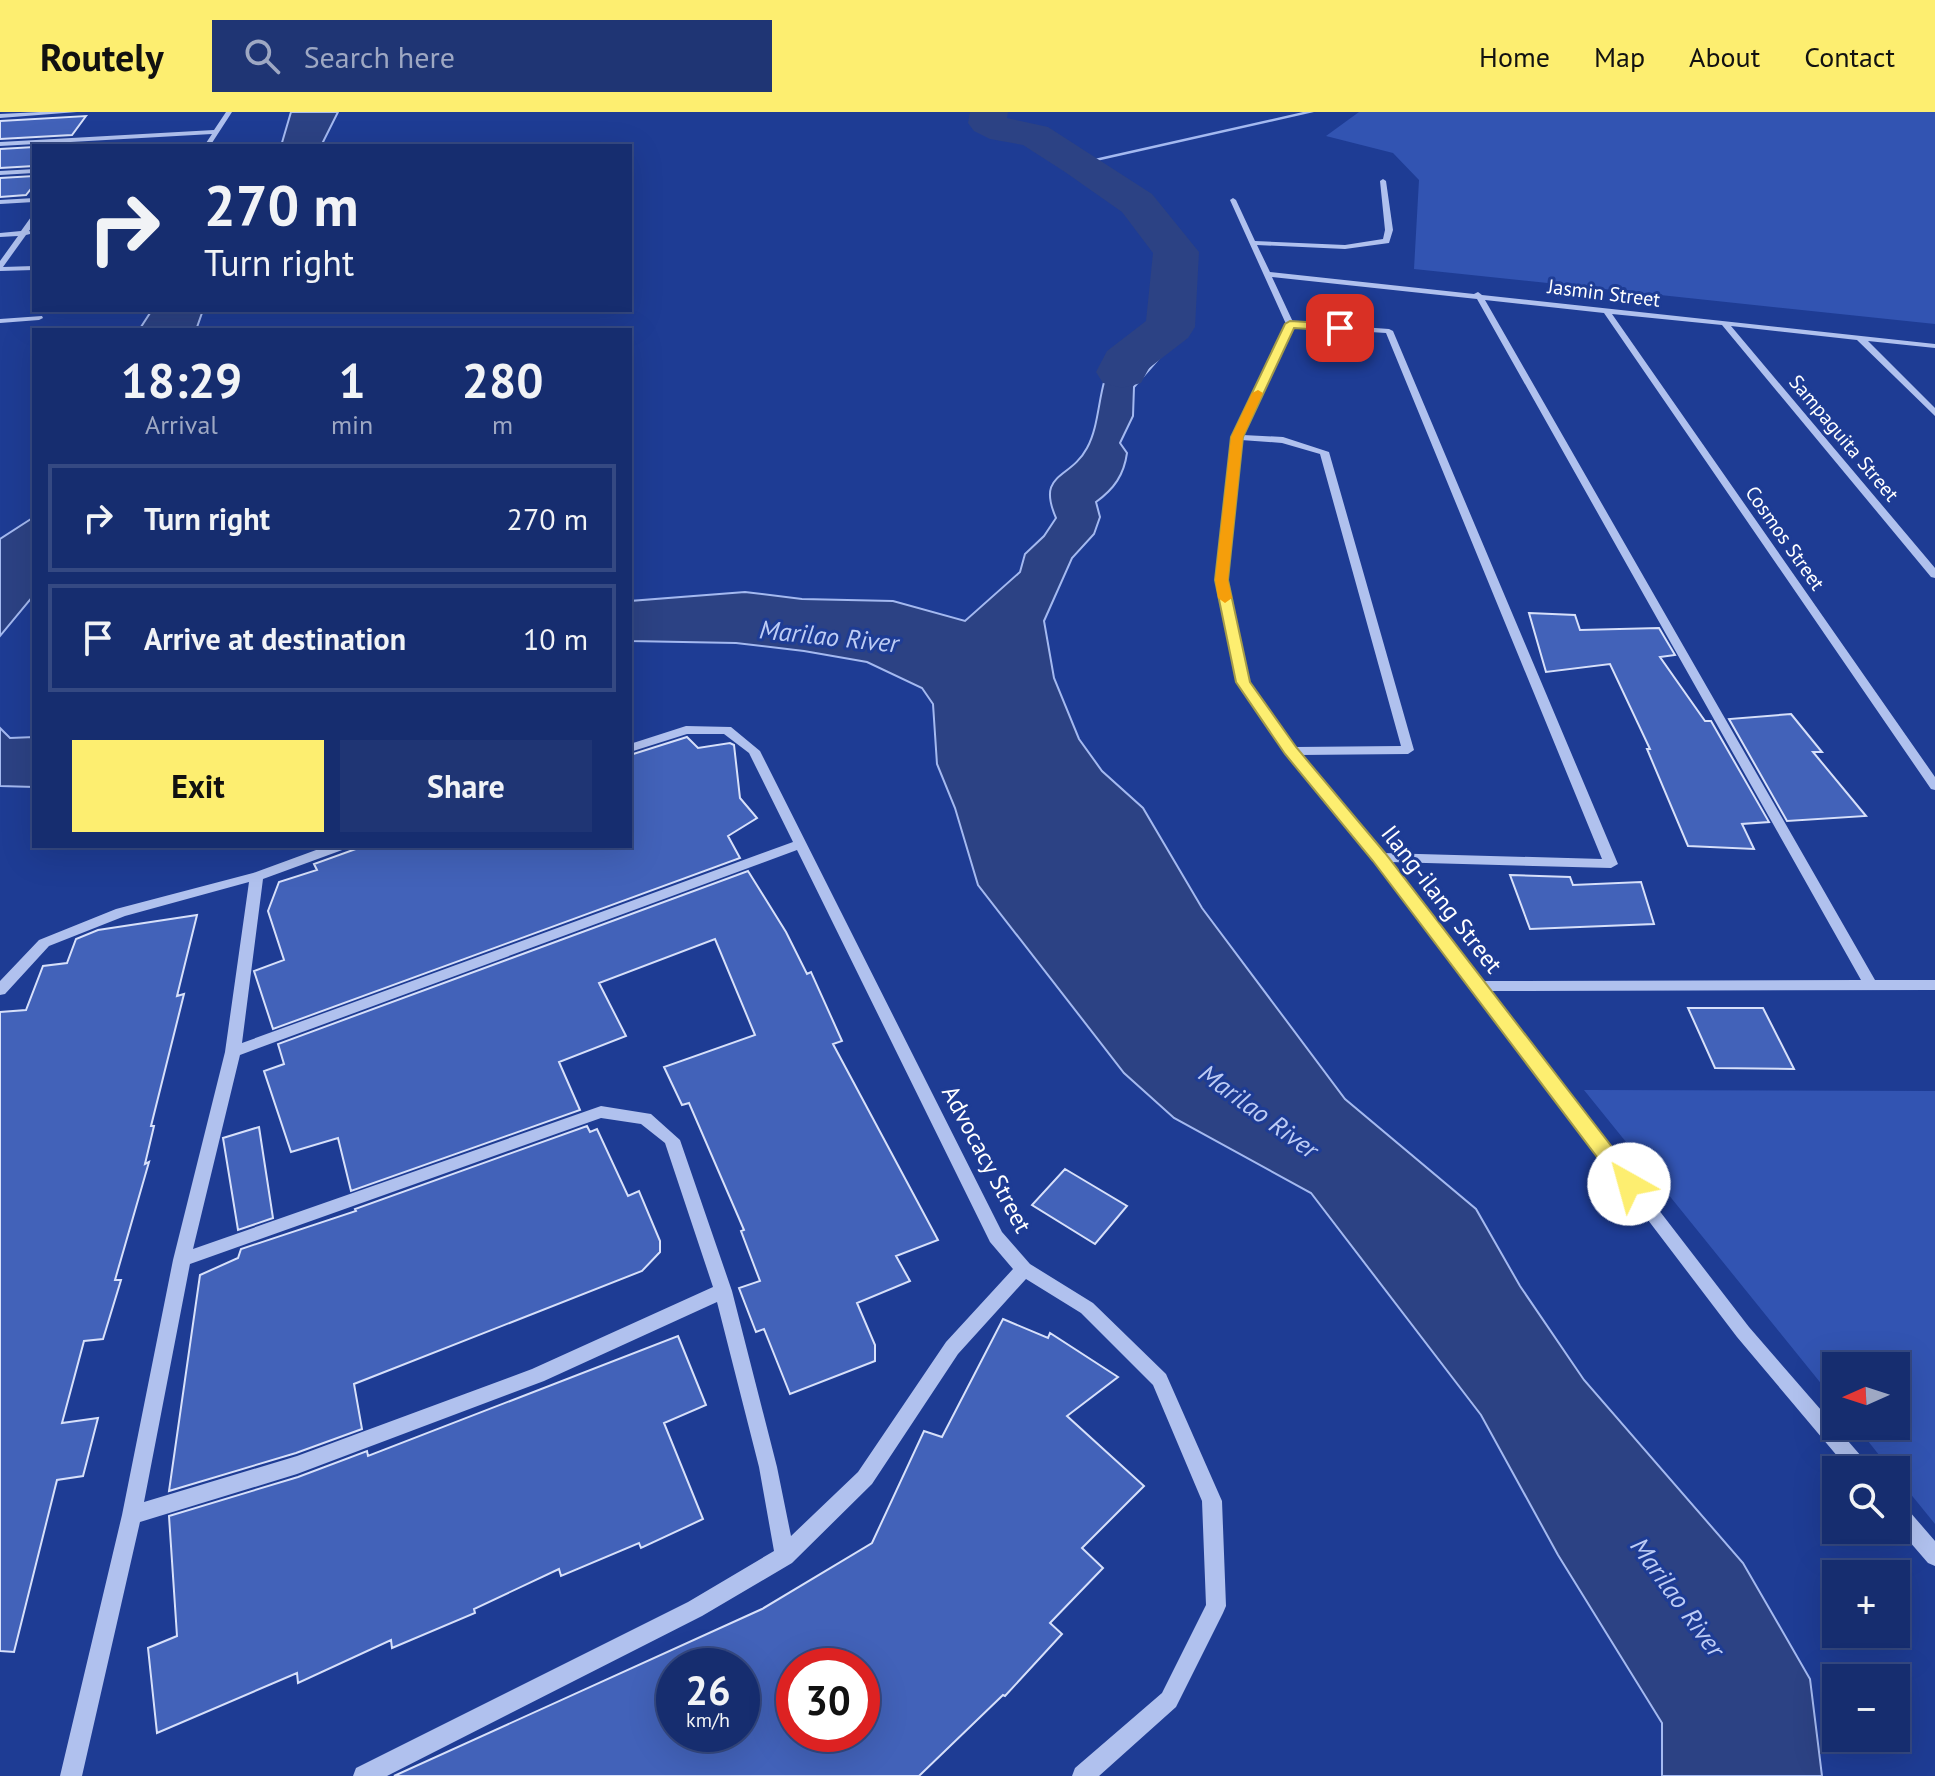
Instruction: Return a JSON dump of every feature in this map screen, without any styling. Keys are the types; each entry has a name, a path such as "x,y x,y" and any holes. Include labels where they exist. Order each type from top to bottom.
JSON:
{"street":[{"path":"0,116 74,112"},
{"path":"208,144 229,112"},
{"path":"0,144 216,132"},
{"path":"0,173 32,171"},
{"path":"1255,243 1345,247 1386,241 1389,230 1383,181"},
{"path":"0,202 32,200"},
{"path":"1233,200 1290,324 1389,331 1611,864 1379,857"},
{"path":"0,267 32,222"},
{"path":"0,235 32,233"},
{"path":"0,267 32,268"},
{"name":"Jasmin Street","path":"1269,274 1478,294 1935,346"},
{"path":"1478,294 1871,985"},
{"name":"Cosmos Street","path":"1606,310 1935,786"},
{"path":"0,321 39,318"},
{"name":"Ilang-ilang Street","path":"1290,324 1237,437 1221,580 1243,682 1291,751 1379,857 1743,1332 1849,1456"},
{"name":"Sampaguita Street","path":"1725,324 1935,575"},
{"path":"1860,338 1935,413"},
{"path":"1237,437 1283,440 1324,452 1408,750 1291,751"},
{"name":"Advocacy Street","path":"632,747 686,730 727,730 754,751 996,1237 1024,1269 1087,1308 1160,1380 1212,1501 1216,1606 1169,1700 1083,1776"},
{"path":"233,1052 799,845"},
{"path":"0,990 44,943 121,912 257,876 334,848"},
{"path":"71,1776 132,1515 182,1260 233,1052 257,876"},
{"path":"1477,986 1935,985"},
{"path":"182,1260 601,1112 645,1118 672,1140 723,1291 768,1467 785,1556"},
{"path":"364,1776 695,1609 785,1556 865,1478 952,1348 1024,1269"},
{"path":"132,1515 297,1465 538,1375 723,1291"},
{"path":"1910,1527 1935,1556"}],"shaded area":[{"path":"1359,112 1935,112 1935,324 1414,269 1419,180 1393,153 1326,136"},
{"path":"1584,1090 1935,1091 1935,1524 1910,1493 1910,1456 1880,1456 1867,1440 1910,1440 1910,1352 1822,1352 1822,1385"}],"water":[{"path":"291,112 338,112 322,144 282,144"},
{"name":"Marilao River","path":"1161,275 1189,276 1186,313 1189,326 1175,332 1163,354 1134,387 1133,416 1120,443 1127,453 1121,475 1096,502 1100,517 1094,534 1072,558 1044,621 1054,678 1079,739 1102,771 1143,808 1202,908 1345,1099 1476,1209 1520,1286 1584,1380 1743,1563 1810,1679 1822,1776 1662,1776 1662,1723 1558,1555 1481,1415 1311,1193 1174,1118 1124,1073 978,885 955,808 937,764 933,704 922,688 867,662 804,651 736,643 632,641 632,601 745,592 802,599 893,601 965,621 1020,572 1025,554 1044,536 1056,518 1050,492 1053,484 1087,448 1109,368 1133,346 1158,314 1156,287"},
{"path":"151,312 202,312 197,328 140,328"},
{"path":"32,518 32,597 0,636 0,539"},
{"path":"0,728 10,738 32,737 32,787 0,786"}],"building":[{"path":"86,116 72,135 0,139 0,121"},
{"path":"32,147 32,166 0,168 0,149"},
{"path":"32,176 32,188 26,195 0,197 0,178"},
{"path":"1529,613 1575,615 1580,630 1659,628 1675,655 1660,657 1705,721 1711,721 1769,822 1742,824 1754,849 1688,846 1647,749 1650,749 1610,664 1546,672"},
{"path":"1791,714 1822,752 1813,752 1866,816 1787,821 1729,719"},
{"path":"687,737 698,748 734,745 740,798 757,818 728,836 740,858 273,1029 254,971 284,960 268,911 279,882 317,870 314,864 358,848 632,848 632,754"},
{"path":"748,871 786,932 807,974 811,972 842,1041 833,1044 938,1240 896,1256 910,1281 857,1303 875,1345 875,1361 790,1394 764,1329 756,1332 739,1288 760,1281 741,1231 744,1230 689,1103 682,1105 664,1067 755,1035 715,939 599,983 626,1036 559,1062 580,1110 351,1191 338,1138 291,1152 264,1071 284,1064 278,1044"},
{"path":"1510,875 1570,877 1573,885 1641,882 1654,924 1530,929"},
{"path":"197,915 177,996 184,994 151,1126 154,1126 145,1164 149,1162 115,1280 121,1280 103,1339 84,1341 62,1423 98,1418 83,1476 57,1480 14,1652 0,1651 0,1012 26,1010 43,966 67,963 76,939 98,930"},
{"path":"1688,1008 1763,1008 1794,1069 1715,1068"},
{"path":"587,1126 590,1132 597,1129 628,1196 639,1191 660,1241 660,1252 642,1271 354,1384 362,1429 296,1453 169,1491 200,1275 238,1258 241,1249 356,1211"},
{"path":"259,1127 273,1218 238,1230 223,1138"},
{"path":"1065,1169 1127,1206 1095,1244 1032,1205"},
{"path":"1003,1319 1048,1338 1050,1333 1118,1377 1067,1416 1144,1486 1082,1548 1103,1568 1050,1623 1062,1634 1005,1696 919,1776 394,1776 656,1657 656,1752 760,1752 760,1648 676,1648 762,1609 872,1543 924,1431 942,1437"},
{"path":"678,1336 706,1405 664,1423 703,1519 641,1548 639,1543 561,1576 559,1569 474,1609 475,1613 392,1648 391,1640 298,1683 297,1673 157,1733 148,1648 177,1636 169,1516 298,1477 367,1451 368,1456"}],"waterway":[{"path":"989,112 987,123 1004,131 1034,135 1137,203 1176,252 1170,327 1125,362 1122,372"},
{"path":"1079,163 1311,112"}],"slow traffic":[{"path":"1225,598 1221,580 1237,437 1258,393"}],"route":[{"path":"1340,328 1290,324 1237,437 1221,580 1243,682 1291,751 1379,857 1629,1184"}]}
